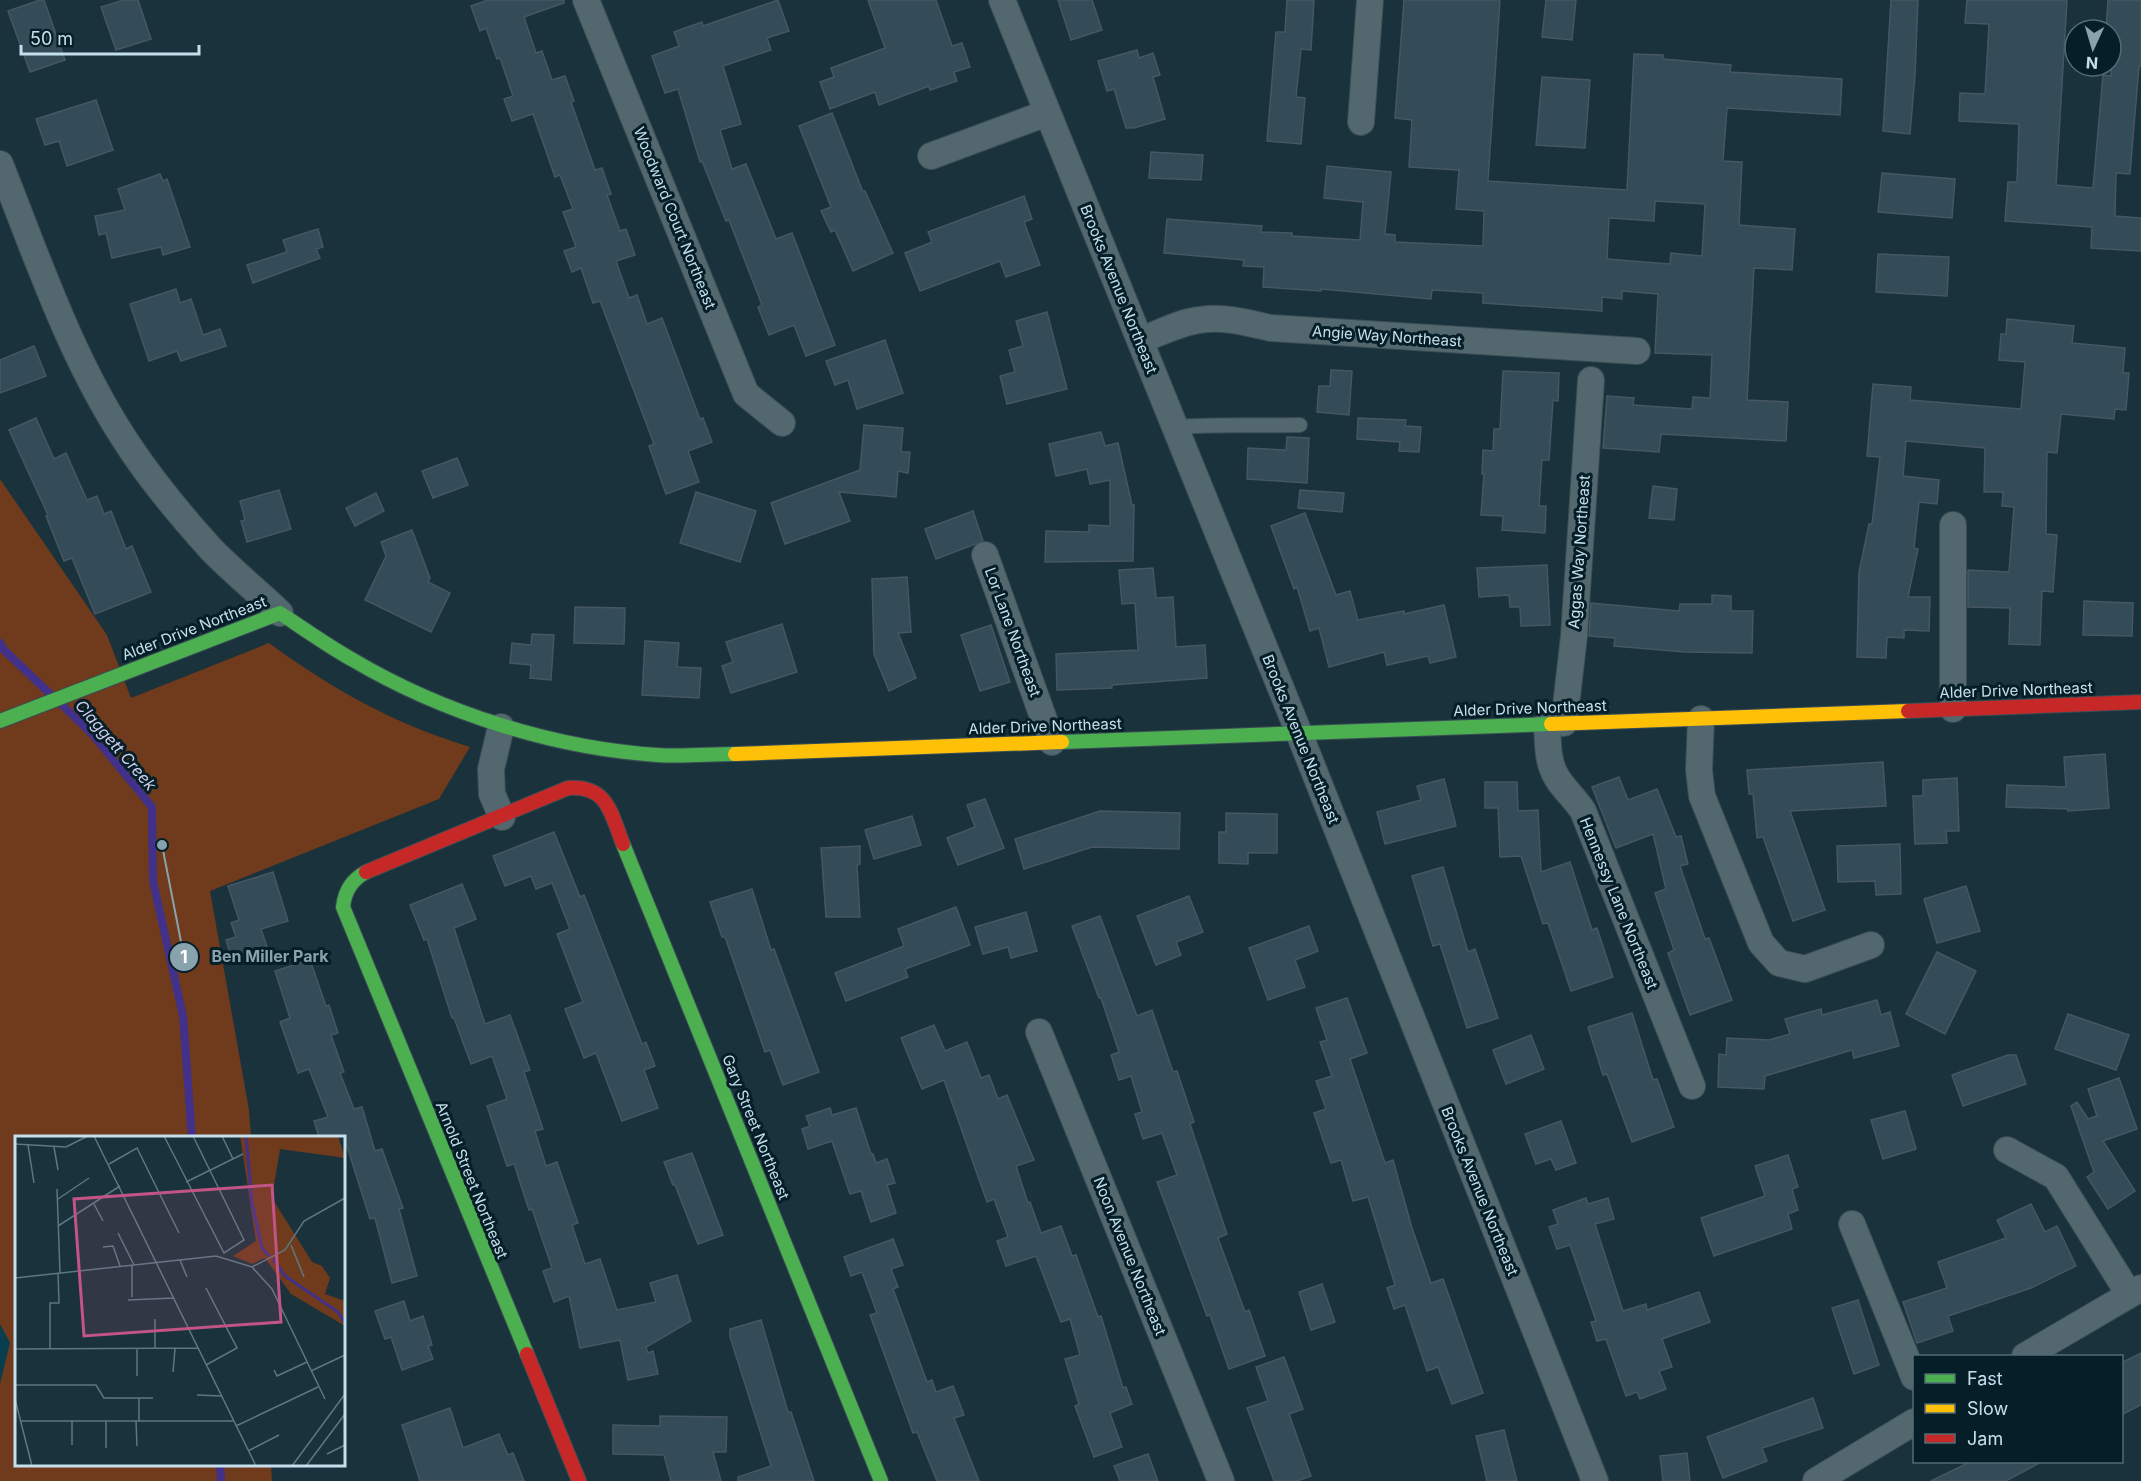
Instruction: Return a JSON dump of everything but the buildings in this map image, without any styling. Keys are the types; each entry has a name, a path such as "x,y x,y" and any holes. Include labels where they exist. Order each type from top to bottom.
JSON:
{"street":[{"name":"Woodward Court Northeast","path":"586,0 746,394 782,423"},
{"name":"Brooks Avenue Northeast","path":"1002,0 1299,733 1594,1481"},
{"path":"1361,122 1370,0"},
{"path":"931,156 1047,113"},
{"path":"0,164 47,284 80,358 118,428 167,498 211,549 280,613"},
{"name":"Angie Way Northeast","path":"1141,340 1200,320 1223,320 1271,328 1636,351"},
{"name":"Aggas Way Northeast","path":"1555,724 1574,636 1591,380"},
{"path":"1953,525 1953,709"},
{"name":"Lor Lane Northeast","path":"985,555 1052,742"},
{"name":"Alder Drive Northeast","path":"0,721 280,613 354,661 430,699 501,727 587,746 657,755 745,754 2141,702"},
{"path":"1701,719 1699,770 1702,796 1761,943 1779,963 1805,969 1871,945"},
{"name":"Hennessy Lane Northeast","path":"1555,724 1548,750 1552,769 1583,811 1692,1086"},
{"path":"501,727 491,769 492,794 502,817"},
{"name":"Gary Street Northeast","path":"502,817 568,788 580,786 592,789 604,798 881,1481"},
{"name":"Arnold Street Northeast","path":"502,817 367,871 353,879 345,891 343,907 579,1481"},
{"name":"Noon Avenue Northeast","path":"1040,1032 1221,1481"},
{"path":"2007,1150 2056,1178 2135,1291 2027,1355"},
{"path":"1852,1224 1913,1375"},
{"path":"1816,1481 1913,1423"}],"lane":[{"path":"1176,427 1214,424 1299,425"}],"shaded area":[{"path":"0,479 107,635 131,698 269,643 317,676 365,704 416,728 470,747 439,799 210,891 249,1110 251,1136 15,1136 15,1466 271,1466 272,1481 0,1481 0,1384 10,1343 0,1324"},
{"path":"0,1324 10,1343 0,1390"}],"waterway":[{"name":"Claggett Creek","path":"0,643 3,649 49,693"},
{"name":"Claggett Creek","path":"62,705 93,735 152,807 153,881 183,1016 192,1136"},
{"name":"Claggett Creek","path":"220,1466 221,1481"}],"traffic: fast":[{"path":"0,721 280,613 334,649 388,679 461,712 500,725 578,745 618,751 666,756 735,754"},
{"path":"1062,742 1551,724"},
{"path":"623,844 881,1481"},
{"path":"366,872 350,886 345,895 343,907 527,1354"}],"traffic: slow":[{"path":"1551,724 1908,711"},
{"path":"735,754 1062,742"}],"traffic: jam":[{"path":"1908,711 2141,702"},
{"path":"366,872 568,788 581,788 600,796 611,812 623,844"},
{"path":"527,1354 579,1481"}],"place":[{"name":"Ben Miller Park","path":"162,845"}]}
